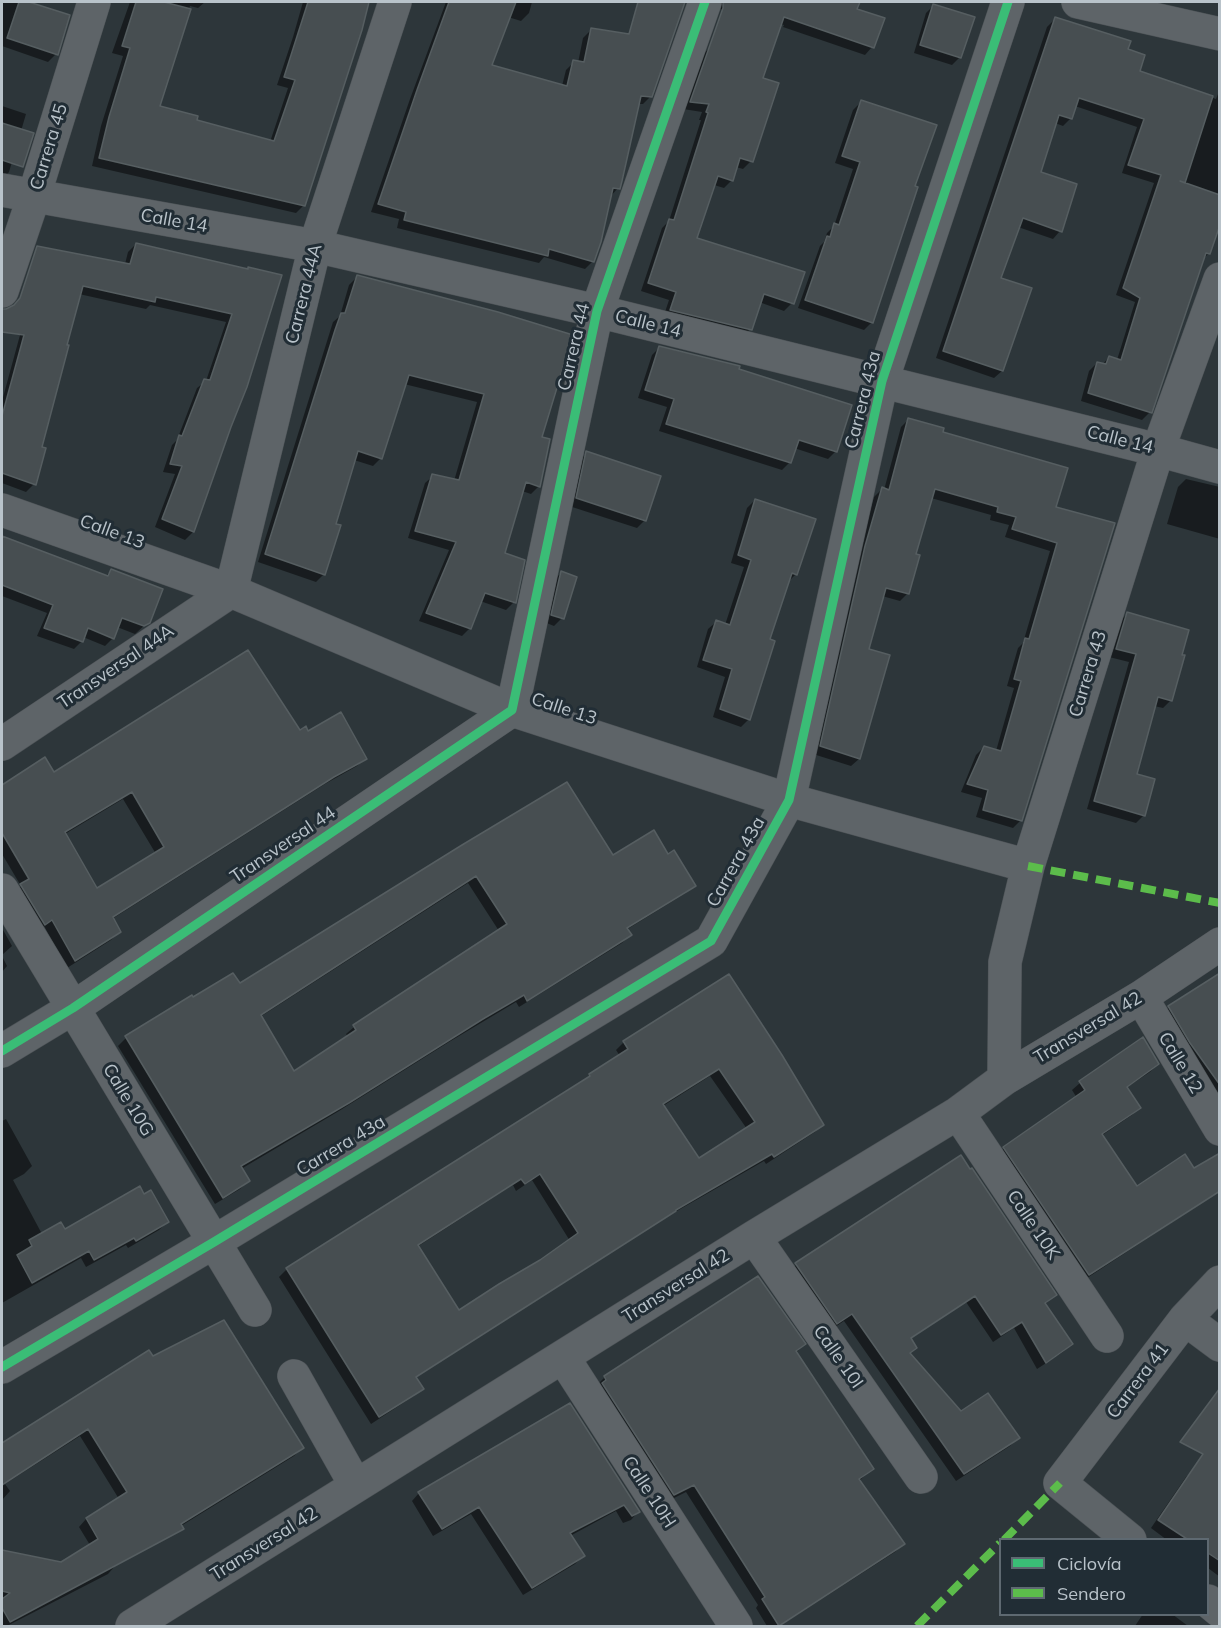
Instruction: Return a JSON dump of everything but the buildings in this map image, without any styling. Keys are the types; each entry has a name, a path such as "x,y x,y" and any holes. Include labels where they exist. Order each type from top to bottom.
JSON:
{"street":[{"name":"Carrera 45","path":"2,291 94,2"},
{"name":"Carrera 44A","path":"231,591 315,246 396,2"},
{"name":"Carrera 44","path":"512,710 597,311 705,2"},
{"name":"Carrera 43a","path":"2,1367 214,1242 711,941 789,800 882,381 1008,2"},
{"path":"1078,2 1220,33"},
{"name":"Calle 14","path":"2,190 315,246 597,311 1220,467"},
{"name":"Carrera 43","path":"1004,1079 1005,962 1028,866 1158,450 1220,279"},
{"name":"Calle 13","path":"2,510 231,591 512,710 789,800 1028,866"},
{"name":"Transversal 44A","path":"2,744 231,591"},
{"name":"Transversal 44","path":"2,1051 73,1008 512,710"},
{"name":"Calle 10G","path":"2,890 255,1310"},
{"name":"Transversal 42","path":"132,1626 754,1237 958,1113 1004,1079 1141,997 1220,944"},
{"name":"Calle 12","path":"1141,997 1220,1129"},
{"name":"Calle 10K","path":"958,1113 1107,1336"},
{"name":"Calle 10I","path":"754,1237 921,1477"},
{"name":"Carrera 41","path":"1129,1538 1060,1483 1185,1320 1220,1282"},
{"path":"1185,1320 1220,1346"},
{"name":"Calle 10H","path":"563,1357 735,1626"},
{"path":"294,1376 356,1486"}],"marked path":[{"path":"1028,866 1220,903"},
{"path":"1006,1538 1060,1483"},
{"path":"917,1626 999,1544"}],"cycle path":[{"path":"2,1051 73,1008 512,710 597,311 705,2"},
{"path":"2,1367 214,1242 711,941 789,800 882,381 1008,2"}]}
